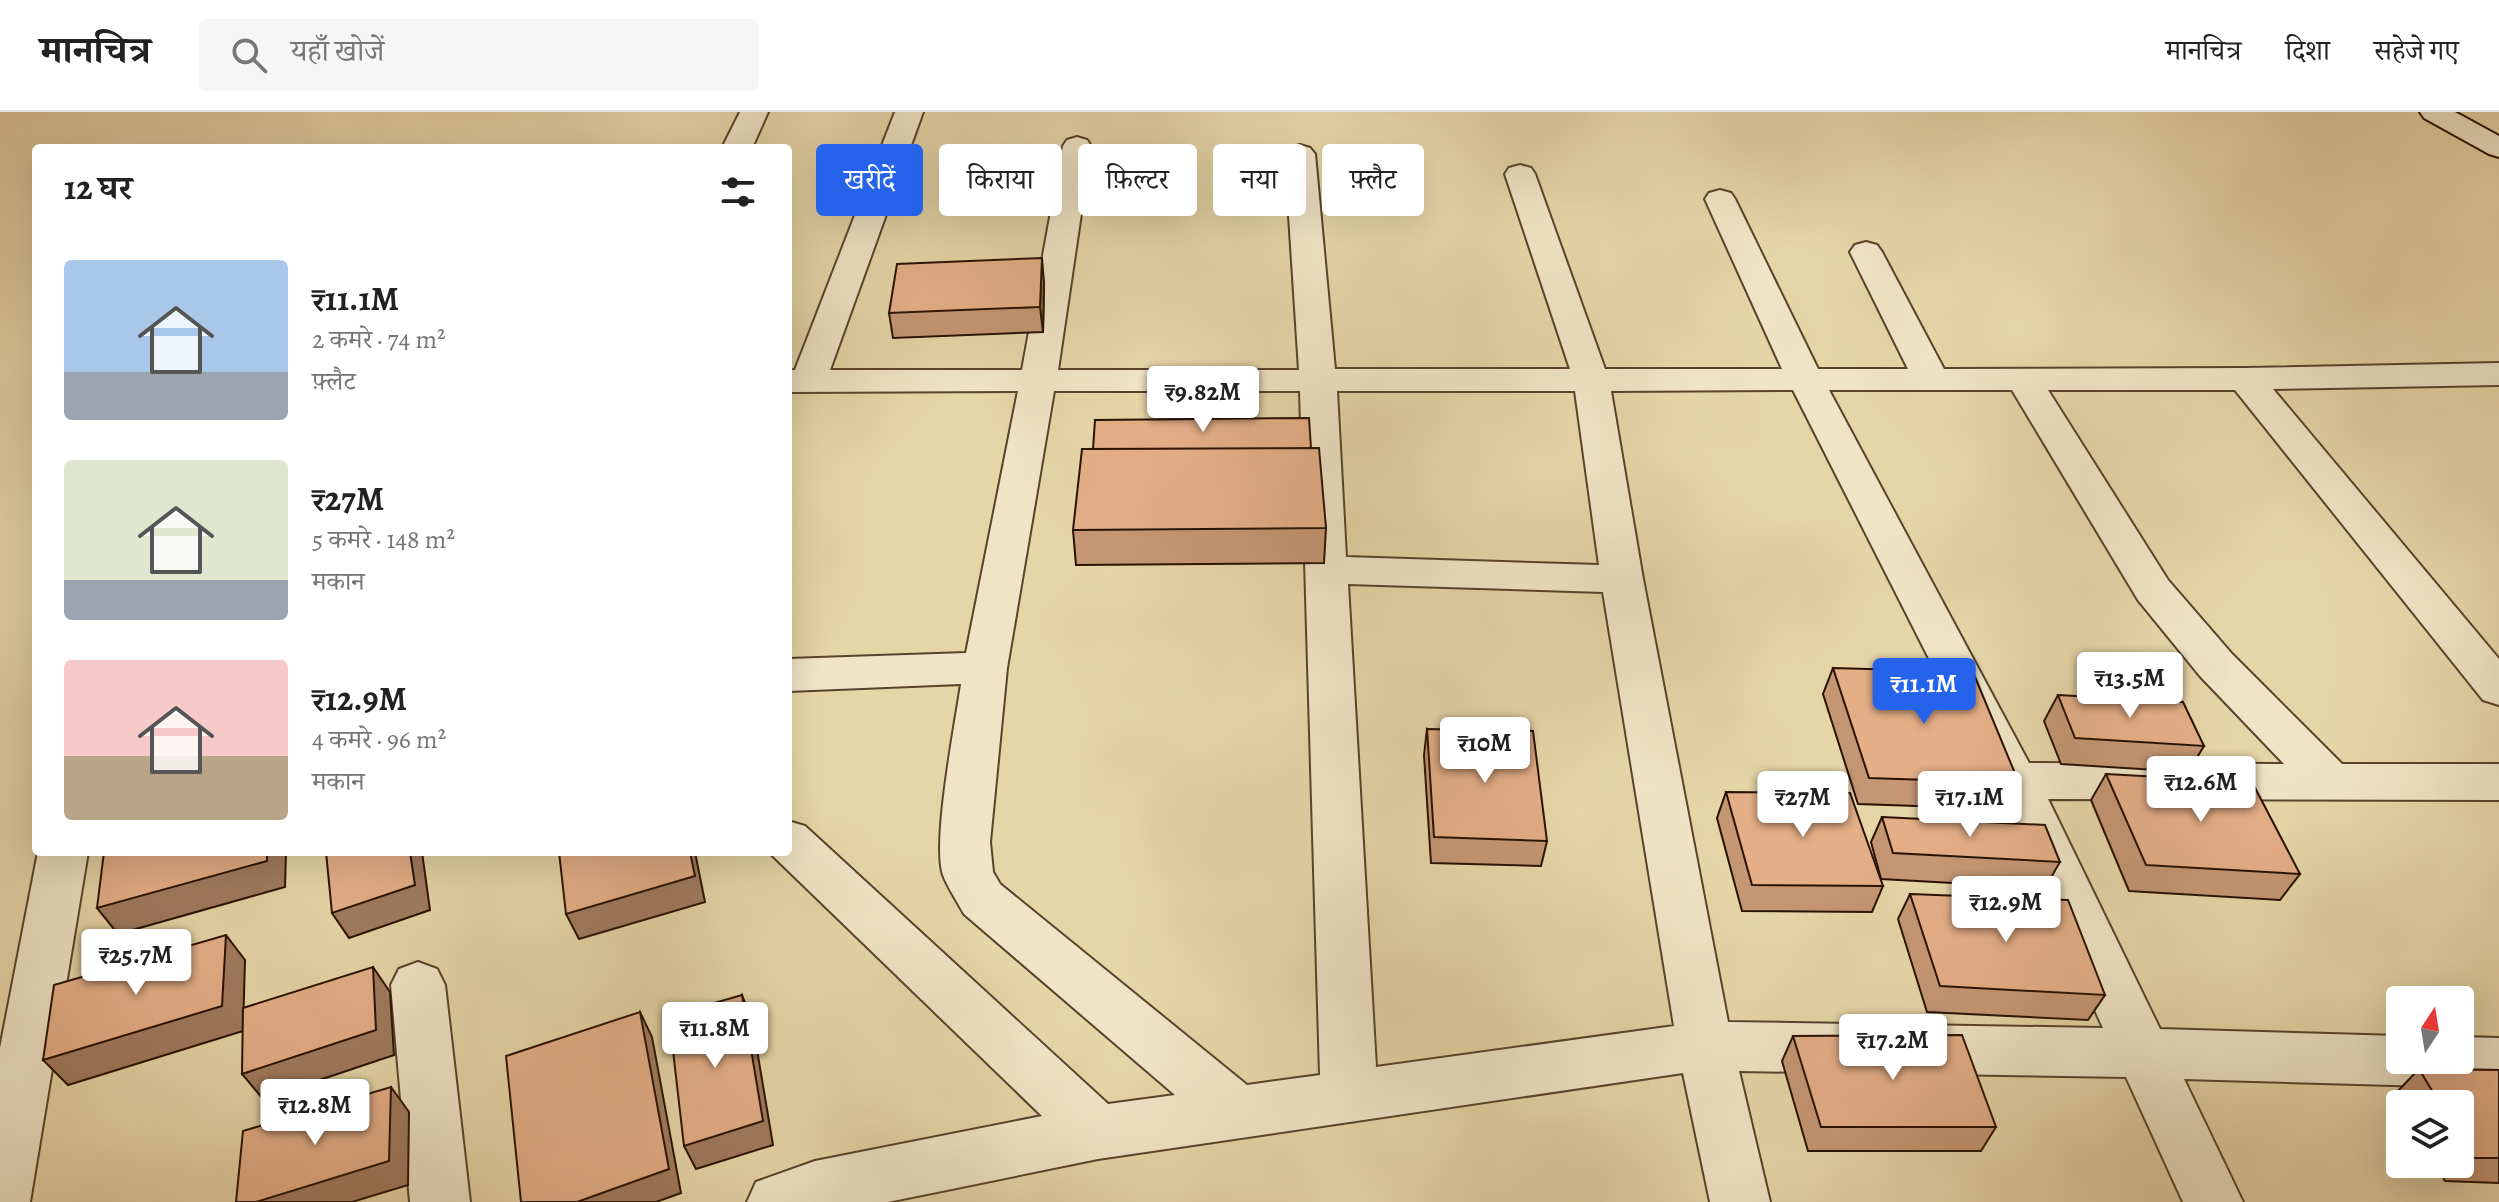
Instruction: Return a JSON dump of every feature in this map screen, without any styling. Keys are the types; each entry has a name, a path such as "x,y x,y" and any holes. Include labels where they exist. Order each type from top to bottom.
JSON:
{"street":[{"path":"739,144 754,112"},
{"path":"909,112 798,382 2245,379 2499,374"},
{"path":"2434,112 2499,148"},
{"path":"1077,146 1038,382 985,668 965,842 968,874 982,899 1236,1111"},
{"path":"1520,174 1591,379 1622,579 1705,1046 1740,1202"},
{"path":"1720,199 1805,379 2015,781 2213,1202"},
{"path":"1305,216 1318,380 1349,1095"},
{"path":"1866,252 1931,378"},
{"path":"2023,379 2153,590 2216,665 2331,782"},
{"path":"2245,379 2499,689"},
{"path":"1327,570 1622,579"},
{"path":"792,675 985,668"},
{"path":"2015,781 2499,782"},
{"path":"792,844 1098,1132"},
{"path":"0,1202 62,856"},
{"path":"418,985 440,1202"},
{"path":"777,1202 815,1189 1098,1132 1705,1046 2499,1063"}],"building":[{"path":"1042,258 1040,307 889,313 897,264"},
{"path":"1309,418 1311,448 1093,449 1095,420"},
{"path":"1319,448 1326,528 1073,530 1082,449"},
{"path":"1833,668 1973,672 2019,783 1869,778"},
{"path":"2058,695 2183,702 2204,746 2075,738"},
{"path":"1427,729 1533,731 1547,841 1434,837"},
{"path":"2106,774 2252,782 2300,874 2146,865"},
{"path":"1726,792 1850,793 1883,886 1752,885"},
{"path":"1882,817 2045,825 2060,862 1893,853"},
{"path":"104,856 267,856 267,861 97,908"},
{"path":"326,856 411,856 415,885 332,913"},
{"path":"559,856 691,856 695,876 566,914"},
{"path":"1910,894 2068,900 2105,995 1940,986"},
{"path":"226,935 222,1006 43,1060 54,985"},
{"path":"373,967 376,1030 242,1074 243,1008"},
{"path":"742,995 763,1121 684,1146 669,1016"},
{"path":"640,1012 669,1169 577,1202 521,1202 506,1056"},
{"path":"1962,1035 1996,1127 1821,1127 1793,1036"},
{"path":"2474,1070 2499,1070 2499,1158 2474,1158 2474,1090 2432,1090 2422,1074 2474,1074"},
{"path":"391,1087 389,1161 256,1202 236,1202 243,1131"}]}
